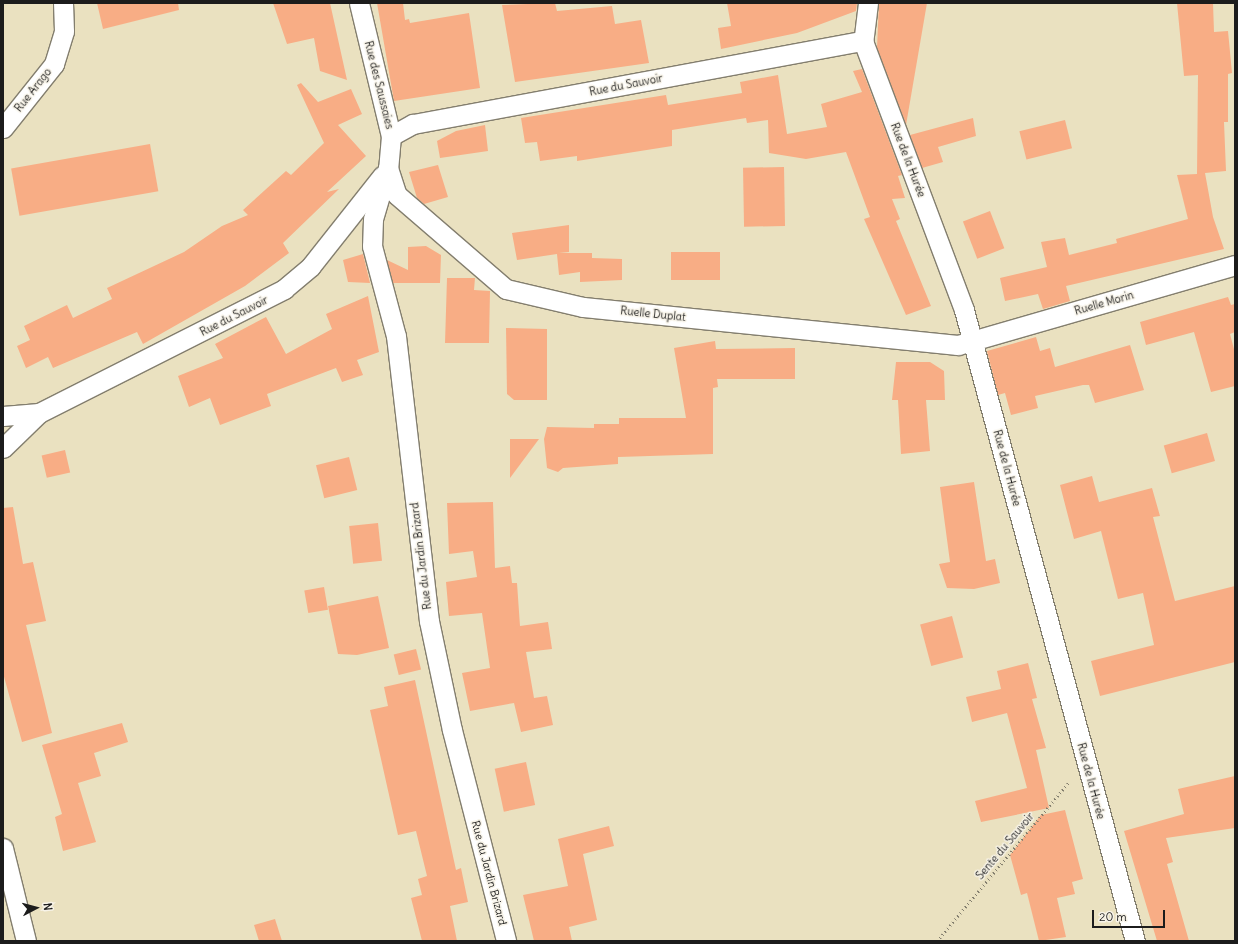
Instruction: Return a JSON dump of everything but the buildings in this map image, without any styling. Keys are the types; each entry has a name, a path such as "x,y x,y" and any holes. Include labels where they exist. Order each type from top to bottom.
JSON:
{"street":[{"name":"Rue Arago","path":"3,128 54,64 64,31 63,3"},
{"name":"Rue des Saussaies","path":"359,3 391,136 388,168"},
{"name":"Rue de la Hurée","path":"868,3 863,41 973,340 1135,941"},
{"name":"Rue du Sauvoir","path":"391,136 413,124 863,41"},
{"name":"Rue du Sauvoir","path":"3,448 39,413 284,289 311,266 388,168"},
{"name":"Ruelle Duplat","path":"388,168 397,195 506,289 583,307 946,344 973,340"},
{"name":"Rue du Jardin Brizard","path":"388,168 373,219 372,246 396,336 429,621 452,730 506,941"},
{"name":"Ruelle Morin","path":"973,340 1235,265"},
{"name":"Rue du Sauvoir","path":"3,416 39,413"},
{"path":"3,848 26,941"}],"path":[{"name":"Sente du Sauvoir","path":"937,941 1086,762"}]}
